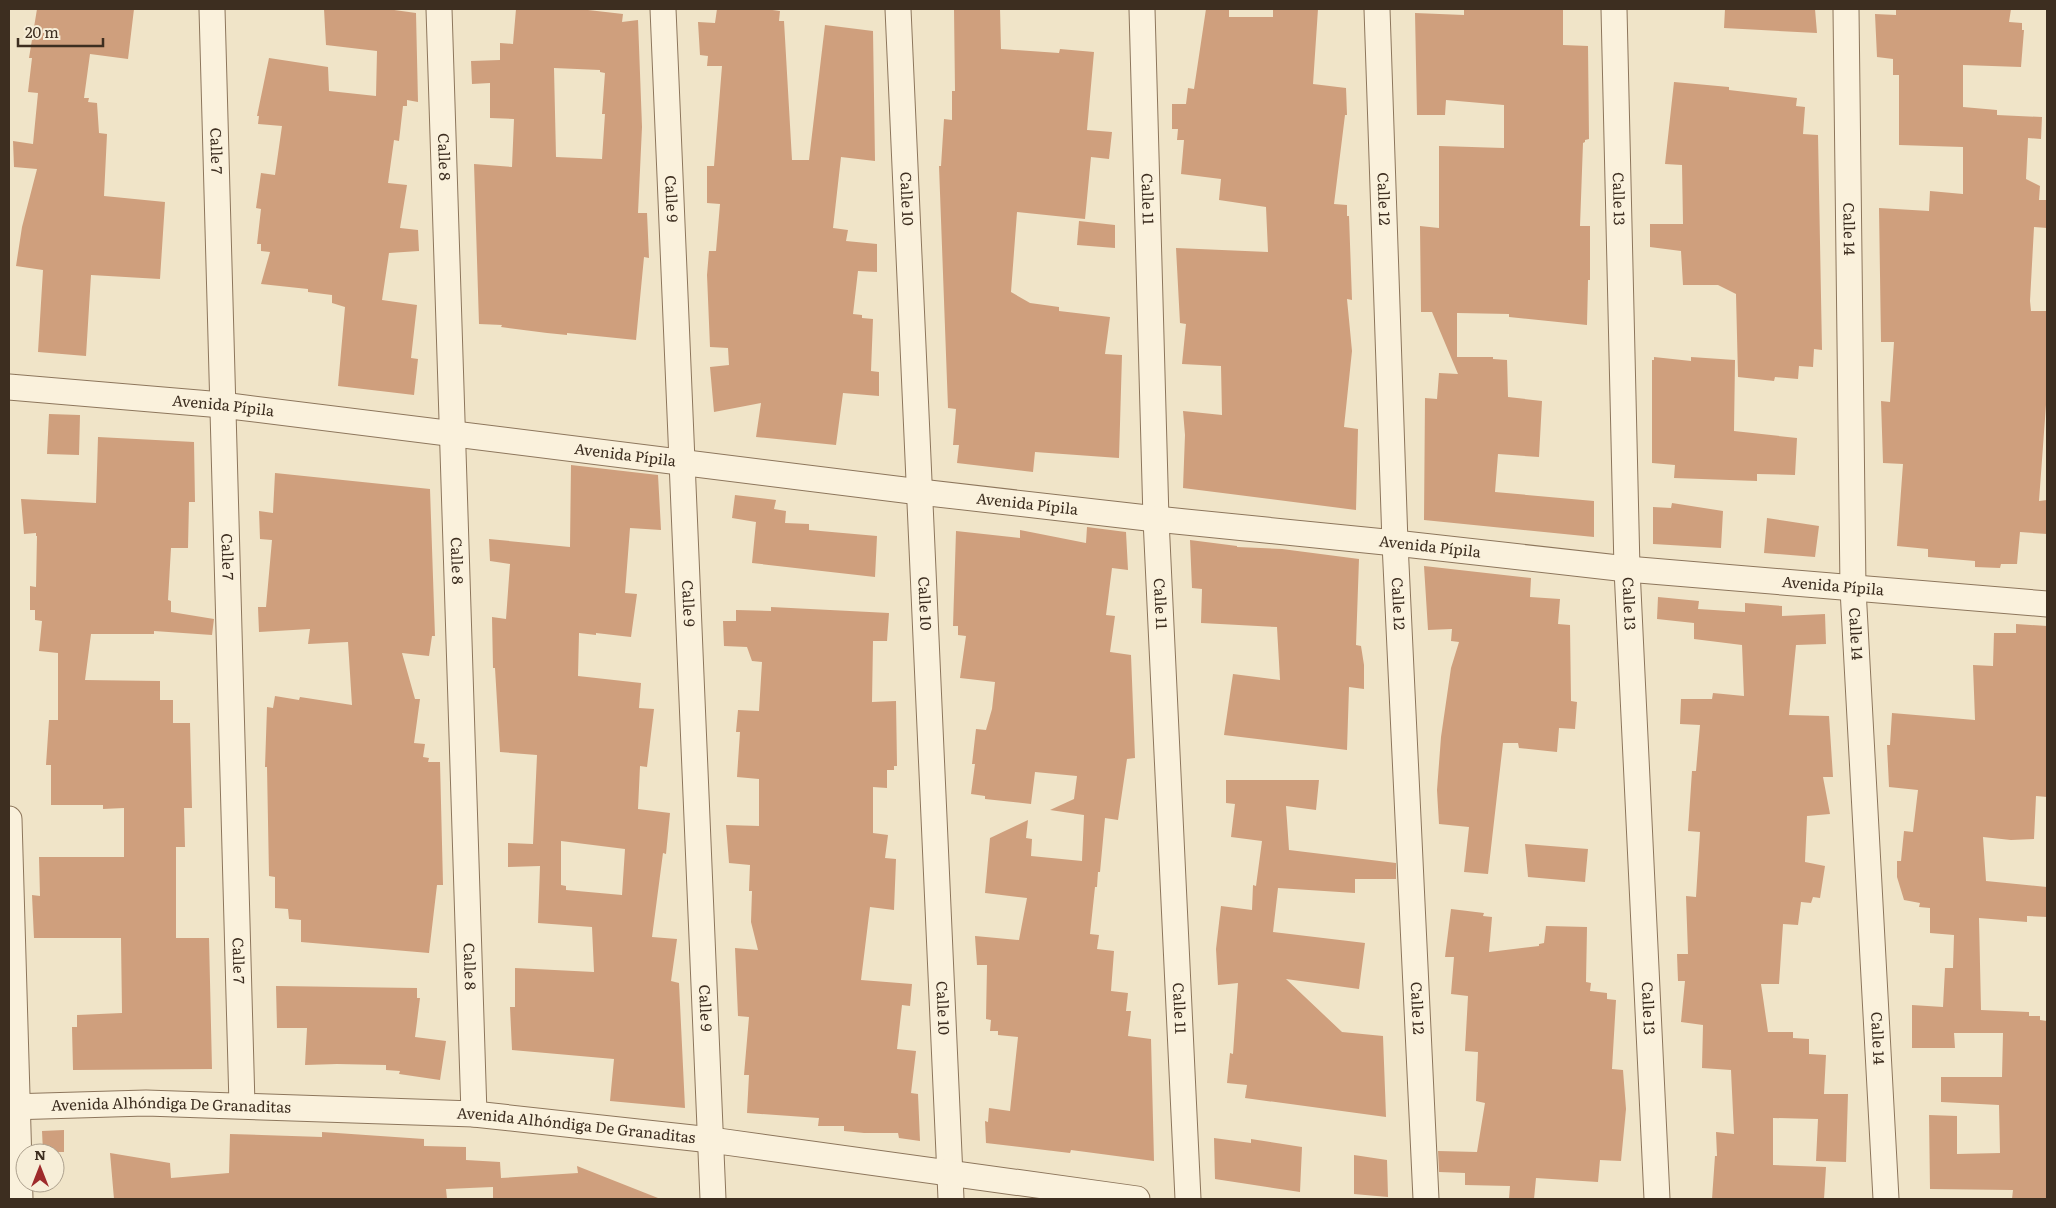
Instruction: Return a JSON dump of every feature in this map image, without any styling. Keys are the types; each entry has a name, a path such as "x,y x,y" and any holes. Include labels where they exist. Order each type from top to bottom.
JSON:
{"street":[{"name":"Calle 7","path":"212,9 242,1105"},
{"name":"Calle 8","path":"439,9 474,1114"},
{"name":"Calle 9","path":"664,9 713,1199"},
{"name":"Calle 10","path":"898,9 951,1199"},
{"name":"Calle 11","path":"1142,9 1156,519 1188,1199"},
{"name":"Calle 12","path":"1377,9 1395,543 1426,1199"},
{"name":"Calle 13","path":"1614,9 1627,569 1657,1199"},
{"name":"Calle 14","path":"1846,9 1853,589 1886,1199"},
{"name":"Avenida Pípila","path":"9,387 222,405 920,492 1156,519 1627,569 2047,604"},
{"path":"9,819 13,1107 20,1199"},
{"name":"Avenida Alhóndiga De Granaditas","path":"13,1107 146,1103 474,1114 711,1140 1138,1199"}],"building":[{"path":"37,9 134,9 128,59 90,54 84,98 89,98 88,102 97,103 99,133 107,134 104,196 165,202 160,279 91,275 86,356 38,352 43,270 16,266 22,227 37,169 14,167 13,141 33,144 38,93 28,92 32,58 29,58"},
{"path":"324,9 387,9 416,13 418,102 407,100 407,106 403,106 399,141 394,140 388,183 407,185 400,228 418,230 419,251 389,253 382,300 417,305 411,358 418,359 414,395 338,386 345,307 332,303 332,295 308,292 308,289 261,284 270,252 261,251 261,244 257,244 261,209 256,208 261,173 275,175 282,126 258,124 259,116 257,116 269,58 328,67 329,91 376,96 377,51 326,45"},
{"path":"516,9 588,9 623,14 622,22 638,20 642,127 638,213 647,213 649,258 644,257 636,340 567,333 567,335 547,333 501,327 502,325 479,324 474,164 512,167 514,119 490,118 490,83 472,84 471,61 500,60 500,43 513,44","holes":["554,68 600,70 600,72 605,73 602,114 605,114 602,159 556,157"]},
{"path":"717,9 765,9 780,11 779,21 784,21 792,160 809,160 825,25 873,31 875,161 841,157 833,228 848,230 846,241 877,244 877,272 858,271 853,314 862,315 862,318 873,319 871,371 879,372 879,396 843,393 836,445 756,437 761,403 714,412 710,367 729,365 728,348 710,347 707,275 709,251 716,251 720,204 707,203 707,166 714,166 722,66 707,66 708,56 700,55 698,22 715,23"},
{"path":"954,9 1000,9 1001,49 1059,53 1060,49 1094,52 1087,130 1112,132 1109,159 1091,157 1085,219 1017,212 1011,292 1030,303 1059,307 1059,311 1110,317 1105,354 1122,355 1119,458 1035,452 1033,472 957,463 959,445 953,445 956,409 948,408 939,166 941,166 944,119 952,120 952,91 955,91"},
{"path":"1206,9 1229,9 1229,17 1273,17 1273,9 1318,9 1313,84 1346,88 1347,115 1345,115 1334,204 1347,205 1347,216 1349,216 1352,300 1347,299 1352,351 1344,427 1358,429 1356,510 1183,488 1185,435 1183,411 1222,415 1221,366 1182,364 1186,324 1180,323 1176,248 1268,252 1266,207 1219,200 1221,179 1181,174 1184,140 1177,140 1178,129 1172,129 1172,104 1186,104 1188,88 1194,89"},
{"path":"1464,9 1563,9 1563,45 1588,46 1589,139 1583,143 1580,226 1590,226 1590,280 1588,280 1587,325 1509,317 1509,314 1457,313 1457,357 1493,357 1493,359 1507,360 1508,397 1542,401 1539,457 1498,454 1495,492 1594,501 1594,537 1424,520 1425,398 1437,399 1439,373 1458,374 1432,312 1421,312 1420,226 1439,228 1439,146 1504,148 1504,105 1446,100 1445,115 1417,115 1415,13 1464,15"},
{"path":"1725,9 1815,9 1817,33 1724,28"},
{"path":"1896,9 2011,9 2009,22 2022,23 2022,30 2024,30 2021,67 1963,65 1963,107 1997,110 1997,115 2042,117 2041,139 2028,138 2026,179 2040,186 2039,200 2047,200 2047,228 2034,227 2030,301 2031,311 2047,311 2047,391 2039,501 2047,500 2047,534 2020,532 2017,564 2001,564 2000,568 1975,567 1975,561 1928,557 1928,549 1897,546 1903,464 1883,463 1881,401 1890,402 1894,342 1881,342 1879,208 1929,211 1930,191 1963,194 1963,147 1899,145 1899,75 1893,75 1893,59 1877,57 1875,14 1896,15"},
{"path":"1674,82 1729,87 1729,90 1797,98 1796,106 1805,107 1803,134 1818,135 1822,350 1814,349 1813,367 1799,366 1798,379 1775,377 1774,381 1738,377 1736,294 1718,285 1683,285 1681,251 1650,247 1650,224 1683,224 1682,165 1665,164"},
{"path":"1079,221 1115,225 1115,248 1077,245"},
{"path":"1654,357 1691,361 1691,357 1735,360 1734,431 1797,438 1795,475 1757,474 1757,481 1674,478 1675,465 1652,463 1652,360 1654,360"},
{"path":"49,414 80,415 79,455 47,454"},
{"path":"98,437 194,442 195,502 189,502 188,548 171,548 168,600 171,601 171,612 214,619 212,635 154,631 154,634 91,634 85,680 160,681 160,700 173,700 173,723 190,723 192,808 184,808 185,847 176,847 176,938 209,938 212,1069 73,1070 72,1027 77,1027 77,1015 122,1013 121,938 34,938 32,895 40,896 39,857 124,857 124,808 103,809 103,805 51,805 51,765 46,765 49,720 58,720 58,653 39,651 42,621 35,620 35,610 30,610 30,586 36,587 37,536 36,533 24,534 21,499 96,503"},
{"path":"571,465 658,475 661,530 630,528 625,593 637,594 631,637 579,633 578,676 641,683 639,708 654,709 647,767 640,766 638,809 670,813 666,854 663,853 652,937 677,939 671,981 679,983 685,1108 610,1101 614,1059 512,1050 510,1007 515,1007 515,968 594,972 592,927 538,923 540,866 508,867 508,843 533,844 537,755 500,752 495,668 493,668 492,617 506,619 510,564 490,561 489,539 570,547","holes":["561,841 625,849 622,895 566,890 566,886 561,885"]},
{"path":"275,473 430,489 435,636 432,636 429,656 402,653 415,699 420,699 414,743 425,744 423,757 429,758 428,762 440,762 443,885 437,885 429,953 301,942 301,920 289,919 288,909 275,908 275,877 269,876 267,767 265,767 267,707 273,708 275,696 299,700 300,697 352,705 348,642 308,644 310,629 259,632 258,607 266,607 272,540 260,539 259,511 273,513"},
{"path":"735,495 776,500 774,509 786,511 785,523 809,524 809,530 877,536 875,577 752,563 756,522 732,518"},
{"path":"1672,503 1723,511 1721,548 1653,544 1653,507 1671,508"},
{"path":"1767,518 1819,526 1815,557 1764,553"},
{"path":"1087,527 1126,532 1128,570 1112,568 1106,615 1115,616 1110,652 1131,655 1135,758 1127,759 1118,820 1105,818 1100,872 1098,872 1097,887 1095,887 1090,934 1099,935 1097,949 1114,951 1111,991 1128,993 1126,1011 1131,1011 1128,1036 1151,1039 1154,1161 1071,1150 1070,1153 986,1143 985,1121 988,1122 989,1108 1010,1111 1018,1037 998,1035 998,1031 990,1031 991,1020 986,1019 987,965 977,965 975,936 1019,940 1027,898 985,893 990,838 1028,820 1026,838 1032,839 1031,856 1082,861 1084,815 1050,810 1074,799 1077,776 1035,772 1031,804 985,799 985,796 971,794 975,764 972,764 976,729 986,730 992,709 995,682 960,678 966,636 958,635 958,626 953,626 956,531 1020,538 1020,530 1086,543"},
{"path":"1190,540 1237,547 1282,549 1359,559 1356,645 1361,646 1364,665 1364,689 1349,687 1347,750 1224,735 1233,674 1280,680 1277,627 1201,623 1202,589 1192,588"},
{"path":"1424,566 1531,578 1530,597 1560,599 1558,624 1570,625 1571,701 1577,702 1575,729 1559,728 1557,752 1519,748 1518,743 1503,743 1488,874 1464,872 1469,827 1439,824 1437,790 1441,737 1451,668 1459,642 1451,641 1452,629 1428,630"},
{"path":"1658,597 1699,601 1698,609 1745,612 1745,603 1782,606 1782,616 1825,614 1826,644 1796,645 1789,715 1829,716 1833,777 1823,777 1830,814 1807,816 1805,862 1825,866 1820,898 1813,897 1811,903 1801,902 1798,925 1783,924 1779,984 1761,984 1768,1032 1793,1032 1793,1038 1809,1039 1809,1054 1826,1055 1824,1094 1848,1094 1846,1162 1816,1161 1818,1119 1773,1118 1773,1165 1826,1167 1824,1199 1712,1199 1715,1156 1717,1156 1716,1132 1734,1134 1731,1070 1702,1068 1703,1025 1681,1022 1685,981 1678,981 1677,954 1688,954 1686,896 1696,897 1700,832 1688,831 1692,771 1696,771 1700,725 1680,724 1681,699 1712,699 1713,693 1744,696 1742,645 1694,639 1694,623 1657,619"},
{"path":"771,607 889,613 887,641 873,641 872,702 896,701 897,766 894,766 894,770 887,770 887,788 873,787 873,833 888,835 885,858 896,859 894,910 870,907 861,980 912,984 910,1006 902,1005 897,1049 916,1051 911,1093 918,1094 920,1141 899,1138 898,1133 864,1133 844,1131 844,1126 818,1126 819,1118 747,1113 749,1075 744,1075 749,1017 738,1016 735,948 758,950 751,922 752,891 749,891 750,865 729,863 726,825 759,826 759,779 737,777 740,732 736,732 738,710 759,711 762,662 752,661 747,647 724,646 723,621 736,621 736,610 771,611"},
{"path":"2016,624 2047,626 2047,797 2036,796 2034,839 2011,840 1983,837 1986,881 2047,887 2047,917 2027,916 2027,922 1979,918 1981,1010 2029,1012 2029,1016 2040,1016 2040,1020 2047,1021 2047,1199 2012,1199 2013,1190 1930,1189 1929,1115 1957,1116 1957,1154 2000,1153 1999,1105 1941,1102 1941,1077 2002,1077 2003,1033 1954,1033 1955,1048 1912,1048 1912,1005 1943,1007 1945,968 1953,968 1954,935 1930,933 1930,908 1919,907 1920,903 1904,900 1897,877 1897,861 1901,861 1904,831 1913,832 1918,790 1889,787 1887,745 1890,745 1892,713 1975,720 1973,665 1993,666 1994,633 2016,633"},
{"path":"1226,780 1319,780 1316,810 1286,806 1289,850 1396,863 1396,879 1355,879 1355,893 1278,888 1273,932 1365,943 1359,989 1286,979 1342,1032 1383,1036 1386,1117 1245,1098 1247,1085 1227,1083 1230,1053 1233,1054 1238,983 1218,985 1216,949 1221,906 1252,910 1253,885 1256,886 1262,841 1231,837 1235,804 1226,803"},
{"path":"1525,844 1588,849 1585,882 1528,877"},
{"path":"1451,909 1484,913 1483,916 1492,917 1489,952 1539,946 1539,944 1544,943 1546,926 1587,927 1586,982 1591,983 1590,991 1607,993 1607,999 1616,1000 1612,1069 1623,1070 1626,1109 1621,1161 1600,1160 1598,1182 1536,1178 1534,1199 1509,1199 1510,1186 1465,1185 1465,1173 1439,1172 1438,1151 1477,1152 1485,1103 1476,1101 1478,1052 1465,1051 1468,996 1451,994 1454,957 1445,957"},
{"path":"276,986 417,988 417,998 420,998 415,1037 446,1041 440,1080 399,1074 400,1071 386,1070 386,1065 305,1065 307,1028 277,1028"},
{"path":"64,1130 64,1143 43,1143 42,1131"},
{"path":"322,1132 424,1139 424,1146 466,1147 466,1160 500,1162 501,1178 578,1173 577,1166 658,1199 493,1199 493,1187 446,1189 447,1199 114,1199 110,1153 170,1163 171,1178 229,1173 230,1134 322,1137"},
{"path":"1214,1138 1251,1143 1251,1139 1302,1147 1300,1192 1215,1179"},
{"path":"1354,1155 1387,1160 1388,1197 1354,1194"}]}
